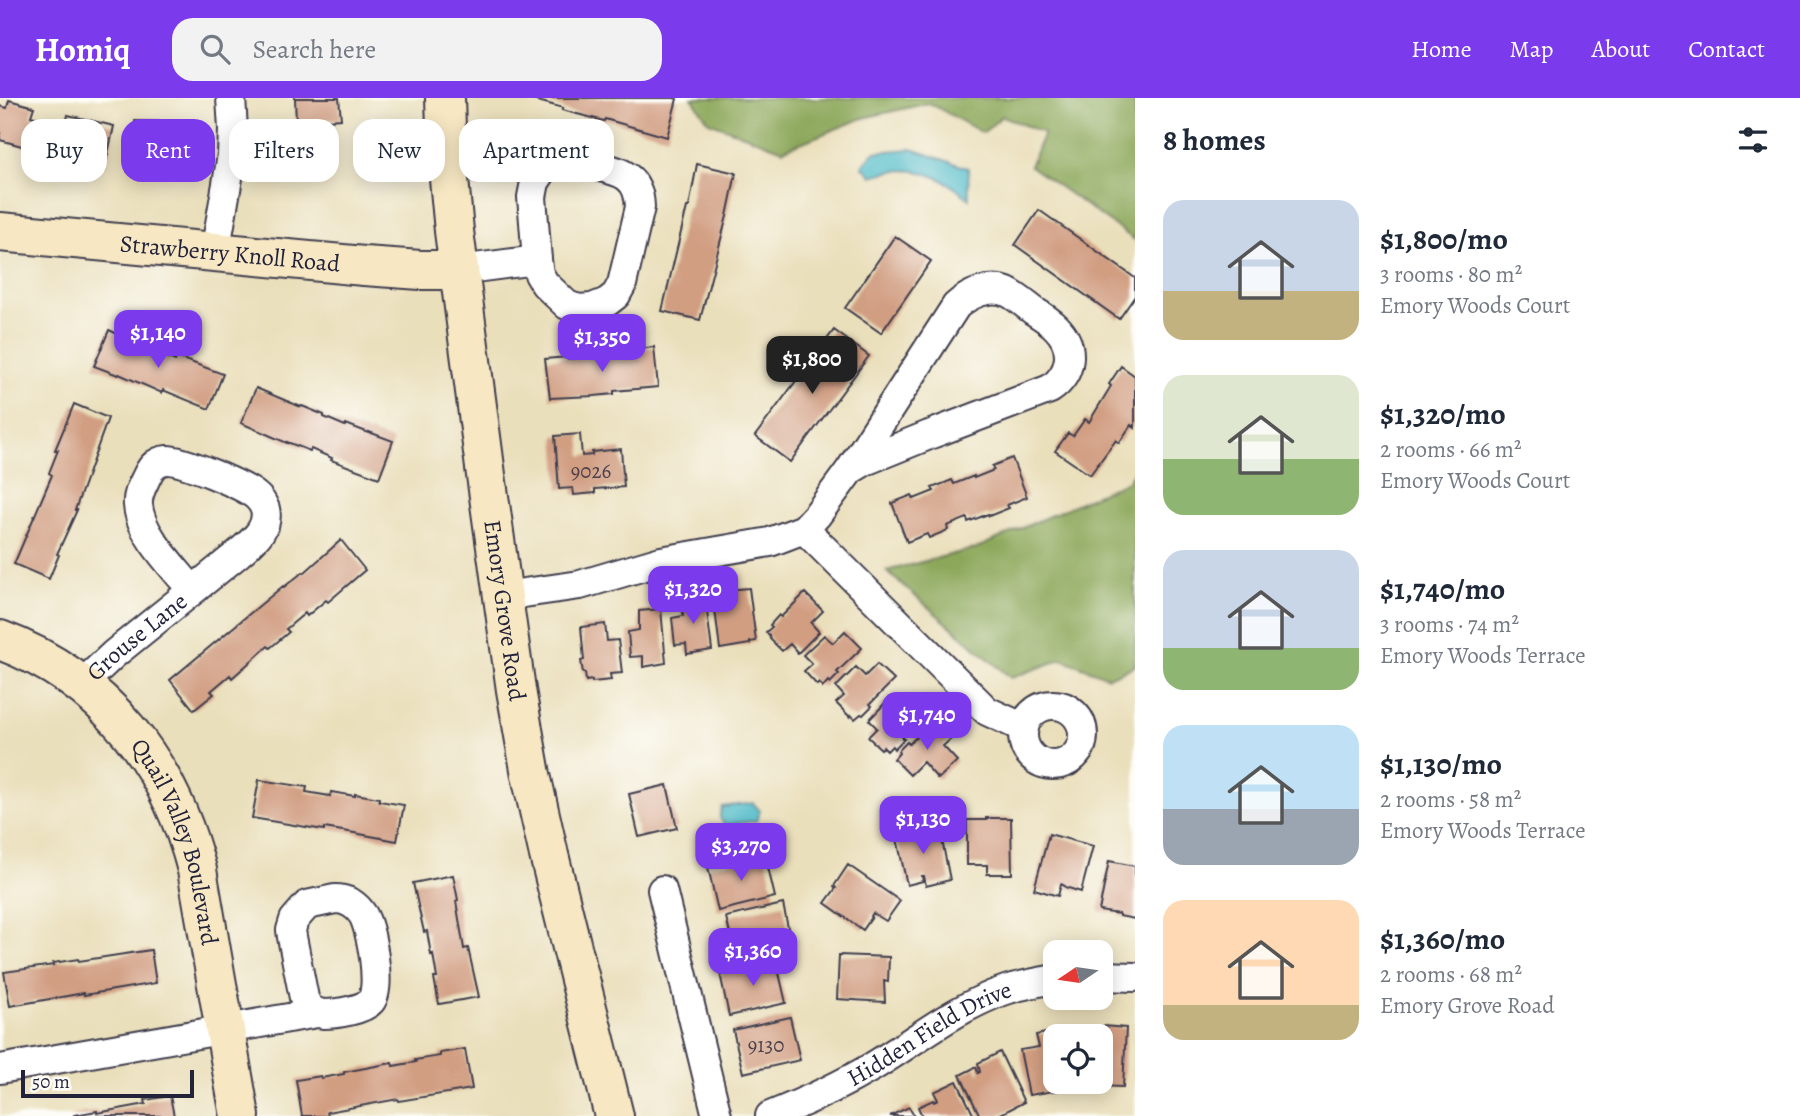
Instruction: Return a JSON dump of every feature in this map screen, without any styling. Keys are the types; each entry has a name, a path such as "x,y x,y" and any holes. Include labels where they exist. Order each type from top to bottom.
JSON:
{"street":[{"path":"215,253 232,155 231,98"},
{"name":"Emory Grove Road","path":"445,98 448,169 459,270 516,690 540,815 614,1116"},
{"path":"574,161 617,171 632,181 638,193 640,207 622,284 614,298 592,308 580,310 569,307 545,284 539,274 537,260 533,191 536,179 545,168 558,162 574,161"},
{"name":"Strawberry Knoll Road","path":"0,232 384,268 459,270"},
{"path":"459,270 537,260"},
{"path":"503,596 580,585 661,561 770,542 804,529 850,470 956,306 968,296 987,291 1006,292 1056,327 1064,338 1068,346 1065,375 1050,388 865,461 850,470"},
{"name":"Grouse Lane","path":"81,685 114,654 258,536 264,522 265,510 258,498 246,489 188,465 165,460 150,468 139,493 138,507 142,521 159,548 192,590"},
{"path":"804,529 987,711 1024,729"},
{"name":"Quail Valley Boulevard","path":"0,640 46,661 108,708 138,742 165,783 182,820 198,870 240,1116"},
{"path":"662,890 717,1116"},
{"path":"1113,976 1135,977"},
{"name":"Hidden Field Drive","path":"770,1116 822,1094 869,1069 982,999 1015,987 1043,981"},
{"path":"0,1069 317,1013"}],"green space":[{"path":"692,98 1135,98 1135,240 1030,166 1044,133 1002,116 983,133 929,103 863,118 783,150 709,122"},
{"path":"1135,470 1135,666 1108,677 1062,659 1011,678 886,571 977,548 1128,481"}],"water":[{"path":"912,149 968,168 969,199 934,176 904,170 872,176 862,166 874,152"},
{"path":"753,803 760,811 756,821 724,825 720,816 722,807"}],"building":[{"path":"295,98 339,98 341,119 296,119"},
{"path":"527,98 677,99 667,137 614,122 614,119 596,119 562,110 563,108"},
{"path":"9,100 34,107 31,116 42,119 21,119 21,146 0,140 0,106 7,108"},
{"path":"68,115 85,119 67,119"},
{"path":"107,124 114,126 107,158"},
{"path":"697,164 736,173 700,320 662,311 689,207"},
{"path":"1039,210 1135,278 1135,296 1119,319 1015,245"},
{"path":"895,236 931,261 881,333 845,308"},
{"path":"109,330 175,361 177,357 223,374 209,409 94,366"},
{"path":"834,330 869,356 790,462 755,436"},
{"path":"654,347 658,387 614,391 614,394 550,398 545,359 568,359"},
{"path":"1121,366 1135,376 1135,428 1131,425 1119,443 1116,440 1090,475 1055,451 1068,433 1073,436 1085,419 1089,422"},
{"path":"256,388 345,426 346,424 393,441 379,478 241,423"},
{"path":"74,404 108,418 77,510 49,579 14,564 52,475 49,473 58,450 55,450"},
{"path":"580,434 582,456 592,455 592,452 621,449 624,487 595,489 595,493 574,495 573,488 559,489 555,436"},
{"path":"1012,458 1027,497 989,516 988,514 968,522 967,518 947,526 948,530 929,538 927,534 907,542 892,503 912,495 914,499 952,480 954,484 974,478 994,470 992,466"},
{"path":"341,540 365,570 328,602 326,600 307,616 305,613 286,629 289,632 270,648 268,646 232,678 230,675 211,691 214,694 194,710 170,680"},
{"path":"749,588 756,641 720,649 715,609 728,607 727,590"},
{"path":"805,593 823,611 811,623 819,632 798,653 790,644 782,651 766,632 779,615 781,617"},
{"path":"705,596 712,650 687,654 686,644 675,645 672,618 683,616 681,599"},
{"path":"661,609 666,663 643,667 643,656 630,657 628,632 639,630 639,611"},
{"path":"605,624 607,641 618,640 622,673 610,674 611,680 586,681 581,661 584,660 581,627"},
{"path":"845,631 862,648 837,672 839,674 830,683 828,681 823,687 819,683 817,685 804,671 812,664 803,655 824,635 833,643"},
{"path":"877,664 894,680 863,715 855,719 851,715 850,717 836,703 844,696 836,687 856,667 865,676"},
{"path":"909,697 925,713 894,749 892,746 887,751 883,747 881,749 868,737 877,728 869,720 887,701 896,710"},
{"path":"934,721 951,739 943,746 957,761 938,779 923,762 910,775 894,759 907,742 909,744"},
{"path":"259,780 307,787 306,792 330,796 331,792 355,794 404,805 397,841 252,818"},
{"path":"667,785 677,828 639,837 629,794"},
{"path":"1011,818 1012,874 987,874 987,865 967,865 967,820"},
{"path":"939,825 950,880 926,886 922,876 923,881 907,885 896,834"},
{"path":"1049,834 1093,846 1081,892 1061,884 1058,896 1034,889"},
{"path":"765,855 775,897 718,911 708,867"},
{"path":"1109,861 1135,866 1135,919 1099,911"},
{"path":"848,865 900,901 886,921 873,913 863,930 825,903"},
{"path":"453,875 464,949 468,948 479,997 439,1004 433,954 431,955 427,931 424,932 413,883"},
{"path":"783,904 792,947 736,960 726,917"},
{"path":"151,950 156,983 10,1006 4,972"},
{"path":"839,955 889,957 888,982 884,981 885,1002 837,999"},
{"path":"776,960 786,1003 729,1016 720,973"},
{"path":"790,1017 800,1060 743,1073 733,1030"},
{"path":"1113,1027 1126,1028 1123,1087 1113,1087"},
{"path":"1043,1034 1043,1093 1029,1095 1020,1050 1039,1047 1036,1035"},
{"path":"465,1049 472,1089 327,1112 328,1116 302,1116 296,1080 344,1074 392,1063 393,1066 416,1062 415,1060 440,1056 440,1053"},
{"path":"1000,1052 1024,1102 997,1116 980,1116 960,1075 976,1067 978,1073 980,1072 978,1063"},
{"path":"957,1081 974,1116 922,1116 918,1107 938,1100 934,1092"},
{"path":"170,1096 174,1116 74,1116 146,1104 145,1100"},
{"path":"909,1107 914,1116 890,1116"}]}
